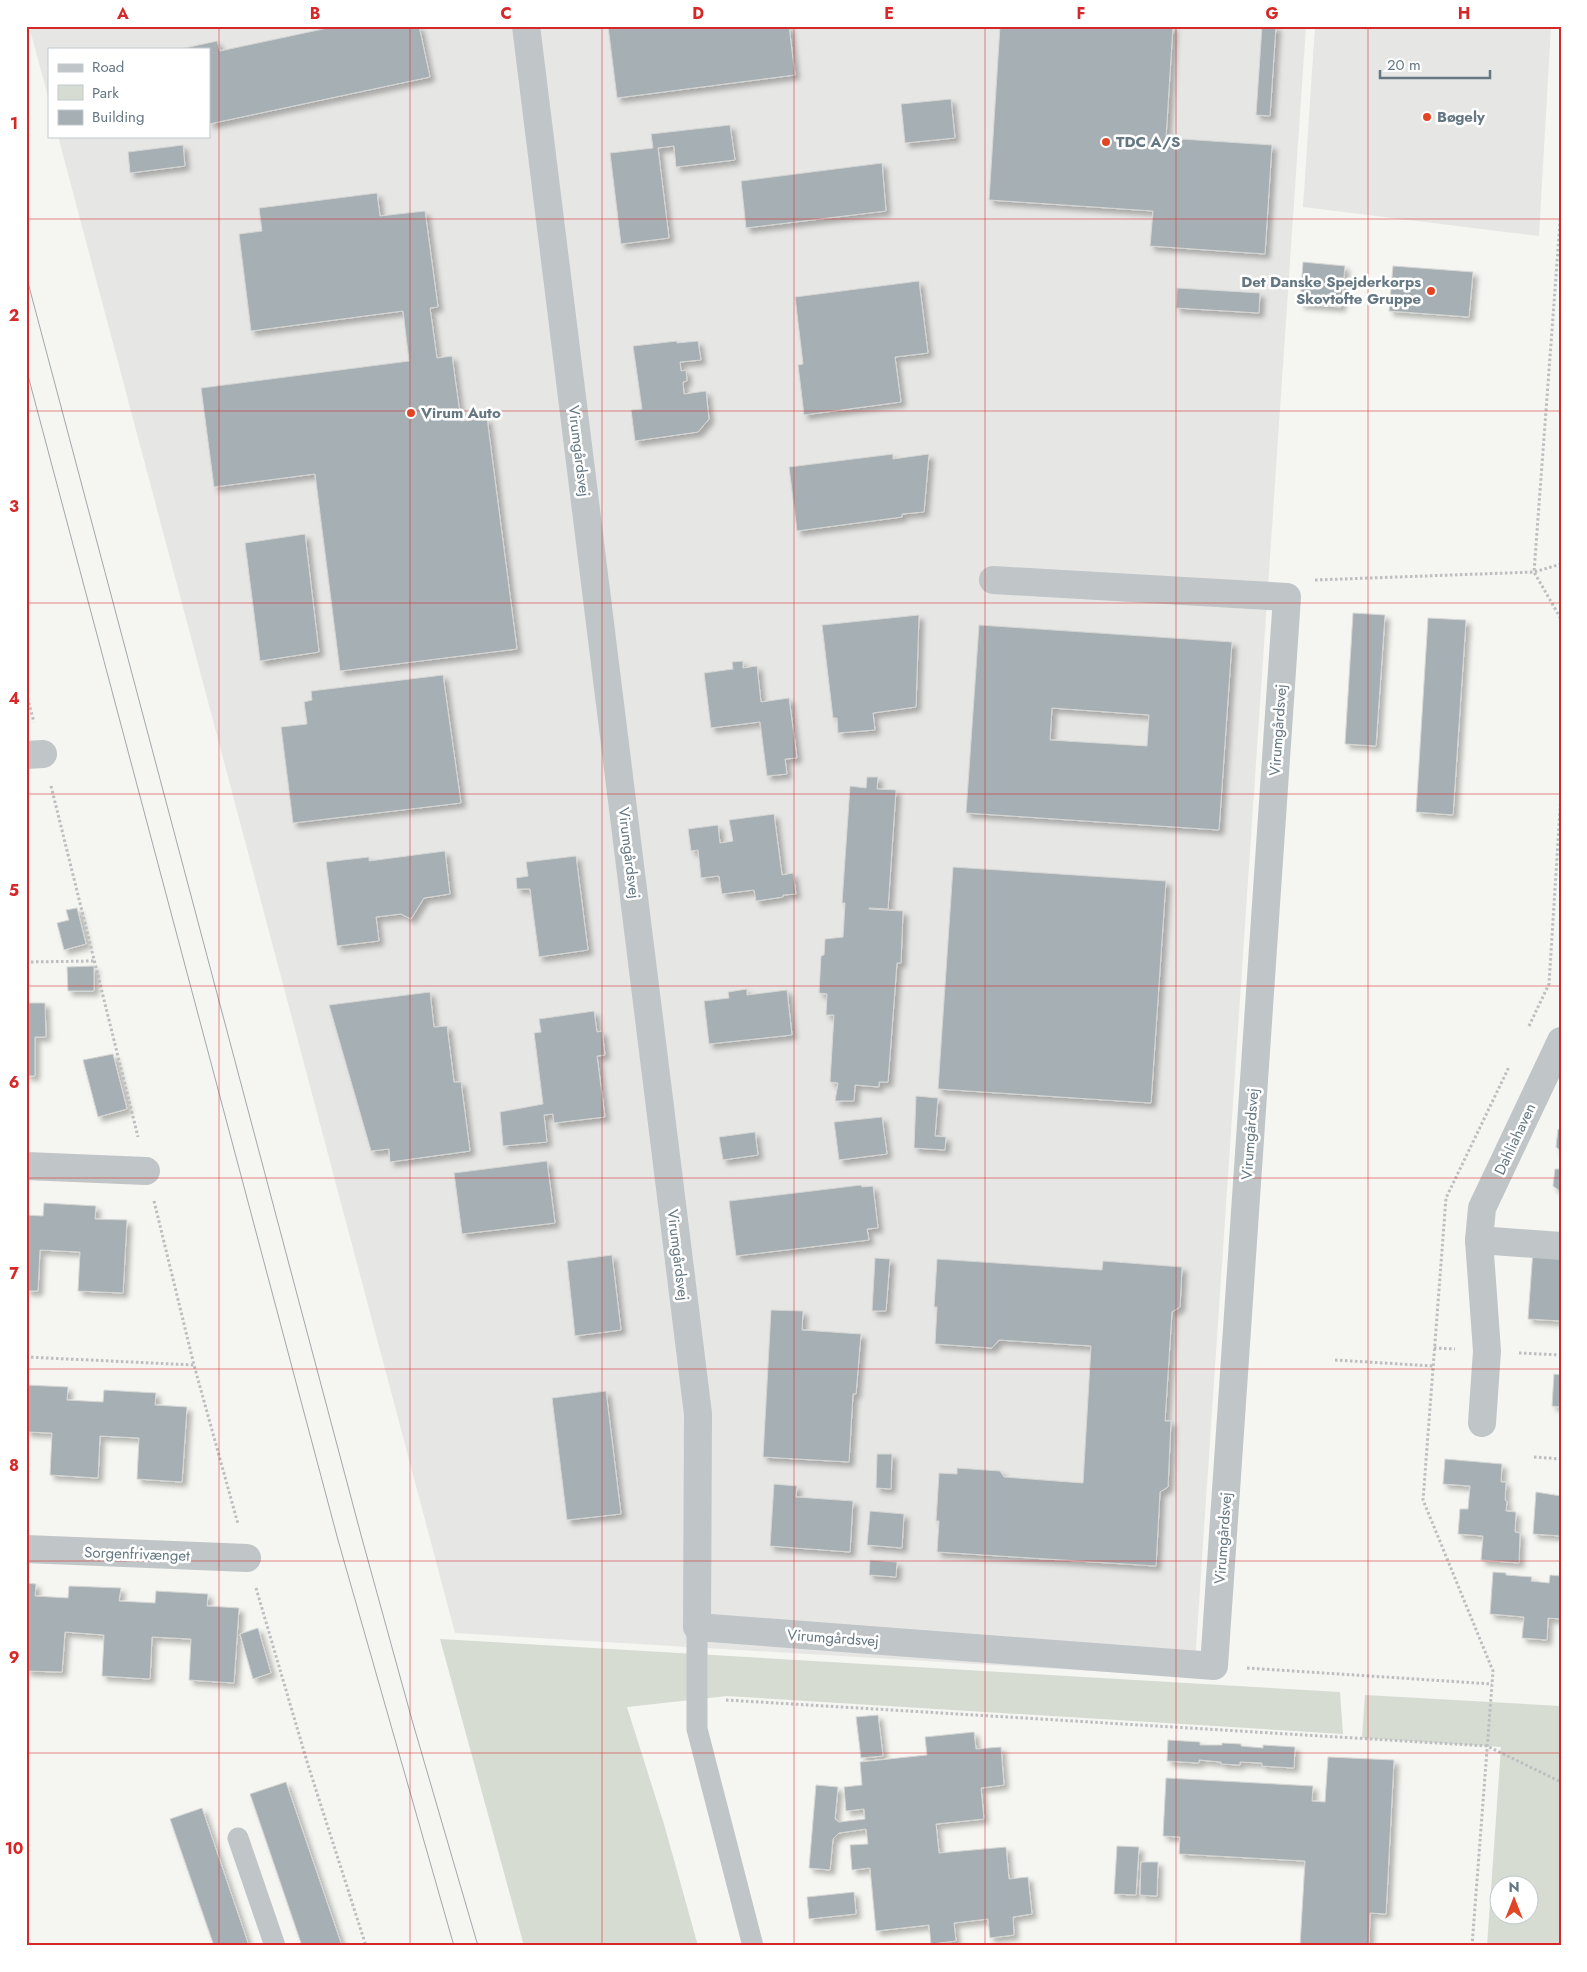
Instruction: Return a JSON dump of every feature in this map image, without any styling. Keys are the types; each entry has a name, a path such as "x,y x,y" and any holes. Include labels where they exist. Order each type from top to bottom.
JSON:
{"street":[{"name":"Virumgårdsvej","path":"526,26 698,1414 697,1627 1214,1666 1288,597"},
{"path":"993,580 1288,597"},
{"name":"Dahliahaven","path":"1482,1423 1487,1350 1479,1240 1482,1208 1561,1041"},
{"path":"26,1166 146,1171"},
{"path":"1479,1240 1561,1246"},
{"name":"Sorgenfrivænget","path":"26,1549 247,1558"}],"lane":[{"path":"697,1627 697,1729 753,1946"},
{"path":"238,1838 275,1946"}],"path":[{"path":"1561,209 1534,572 1561,619"},
{"path":"1288,597 1308,581 1534,572 1561,564"},
{"path":"26,693 34,754 94,961 194,1365 247,1558 308,1765 366,1946"},
{"path":"26,962 94,961"},
{"path":"26,1357 194,1365"},
{"path":"1335,1360 1433,1366"},
{"path":"1534,1457 1561,1458"},
{"path":"1214,1666 1492,1684"},
{"path":"697,1699 1488,1746 1561,1782"}],"shaded area":[{"path":"46,26 1306,26 1194,1677 455,1633 59,138 210,138 210,48 48,48 48,96 30,30"},
{"name":"Bøgely","path":"1315,26 1551,26 1539,236 1303,207"}],"green space":[{"path":"440,1639 1340,1692 1343,1734 727,1696 627,1707 664,1824 698,1946 524,1946"},
{"path":"1365,1695 1561,1706 1561,1946 1487,1946 1490,1903 1490,1924 1540,1924 1540,1874 1492,1874 1501,1747 1362,1738"}],"building":[{"path":"337,26 419,26 430,77 210,124 210,48 185,48 217,41 220,51"},
{"path":"608,26 789,26 795,75 617,98"},
{"name":"TDC A/S","path":"1000,26 1173,26 1166,138 1272,145 1265,254 1150,246 1153,211 989,200"},
{"path":"1262,26 1276,26 1270,116 1256,115"},
{"path":"951,99 955,138 905,143 901,104"},
{"path":"730,125 735,160 676,167 674,146 658,148 669,238 621,244 610,153 653,148 651,134"},
{"path":"183,145 185,166 130,173 128,152"},
{"path":"882,163 886,211 746,228 741,181"},
{"path":"377,193 380,216 425,211 438,307 430,308 437,358 452,356 461,421 487,418 517,649 340,671 315,474 214,487 201,388 409,361 403,311 251,331 239,234 262,231 259,208"},
{"path":"1303,262 1345,266 1341,307 1300,304"},
{"name":"Det Danske Spejderkorps Skovtofte Gruppe","path":"1393,266 1473,272 1469,317 1389,311"},
{"path":"919,281 928,353 895,357 901,402 804,415 798,365 803,364 795,297"},
{"path":"1177,288 1260,293 1259,313 1176,308"},
{"path":"677,341 677,343 698,341 701,360 680,362 681,371 686,370 687,381 683,382 684,394 706,391 709,419 698,432 635,441 631,410 642,409 633,346"},
{"path":"893,454 893,459 929,454 924,512 902,514 902,517 797,531 789,467"},
{"path":"305,534 319,652 260,661 245,543"},
{"path":"1353,613 1385,615 1376,746 1345,744"},
{"path":"919,615 916,707 873,713 875,730 838,733 837,718 833,718 822,625"},
{"path":"1428,618 1466,620 1453,815 1416,812"},
{"path":"979,625 1232,642 1219,830 966,813","holes":["1052,708 1149,715 1147,746 1050,740"]},
{"path":"743,661 743,668 757,666 761,702 789,698 797,758 785,759 787,774 767,776 760,722 711,728 704,673 733,669 732,662"},
{"path":"443,675 461,803 293,823 281,727 307,724 304,702 312,700 311,691"},
{"path":"867,777 878,777 877,789 896,790 888,909 869,909 903,911 901,963 897,963 888,1082 879,1082 879,1087 855,1085 854,1101 835,1101 838,1083 830,1082 834,1015 826,1015 827,994 819,993 821,956 824,955 825,939 843,937 845,903 842,903 850,786 866,788"},
{"path":"774,814 782,875 793,873 796,894 756,901 754,890 722,894 719,876 701,878 698,850 691,851 688,829 718,825 720,843 733,841 729,820"},
{"path":"445,851 450,894 424,898 411,919 401,914 376,917 379,941 337,946 326,862 369,857 369,861"},
{"path":"576,856 588,950 539,957 530,889 517,889 516,878 528,876 526,862"},
{"path":"953,867 1166,881 1151,1103 938,1089"},
{"path":"77,908 86,944 64,950 57,923 69,920 66,910"},
{"path":"94,966 94,991 68,991 67,967"},
{"path":"747,989 747,995 787,990 792,1035 709,1044 704,1001 729,998 728,992"},
{"path":"430,992 434,1027 447,1026 454,1082 461,1082 470,1151 390,1162 389,1149 371,1151 329,1005"},
{"path":"26,1003 45,1003 46,1037 35,1037 35,1076 26,1076"},
{"path":"594,1011 597,1032 602,1031 605,1055 597,1056 605,1117 554,1123 553,1114 544,1115 547,1142 503,1146 500,1112 543,1104 534,1033 541,1032 539,1019"},
{"path":"113,1054 127,1109 98,1117 83,1060"},
{"path":"916,1096 938,1098 935,1136 946,1137 945,1150 914,1148"},
{"path":"882,1117 887,1154 839,1160 834,1122"},
{"path":"1558,1129 1561,1130 1561,1151 1556,1147"},
{"path":"755,1132 758,1155 723,1160 719,1137"},
{"path":"547,1161 555,1223 462,1234 454,1173"},
{"path":"1555,1169 1561,1169 1561,1192 1553,1186"},
{"path":"861,1185 862,1187 873,1186 878,1228 867,1229 869,1240 736,1256 729,1201"},
{"path":"44,1203 96,1206 95,1219 127,1220 123,1293 78,1291 80,1252 40,1250 38,1291 26,1291 26,1215 43,1216"},
{"path":"1533,1250 1561,1251 1561,1321 1528,1319"},
{"path":"612,1255 621,1330 575,1336 567,1261"},
{"path":"875,1258 890,1259 886,1311 872,1311"},
{"path":"937,1259 1102,1270 1103,1261 1182,1267 1180,1307 1172,1312 1165,1421 1171,1421 1168,1487 1160,1492 1156,1566 937,1552 939,1521 936,1521 939,1473 957,1474 957,1468 1000,1471 1004,1477 1083,1483 1091,1346 999,1340 992,1348 935,1344 937,1307 934,1307"},
{"path":"771,1310 803,1311 802,1330 861,1334 856,1394 853,1394 849,1462 763,1457"},
{"path":"1554,1374 1561,1375 1561,1407 1552,1406"},
{"path":"26,1385 68,1387 67,1400 103,1402 104,1390 156,1393 155,1405 187,1407 182,1482 137,1479 139,1438 100,1436 98,1478 50,1475 52,1433 26,1432"},
{"path":"606,1391 621,1514 567,1520 552,1398"},
{"path":"877,1454 892,1454 891,1489 876,1488"},
{"path":"1445,1459 1502,1464 1501,1482 1506,1482 1506,1511 1516,1512 1515,1532 1520,1533 1519,1563 1481,1560 1483,1536 1458,1534 1460,1509 1468,1509 1470,1486 1443,1484"},
{"path":"774,1484 797,1486 796,1497 853,1501 850,1552 770,1546"},
{"path":"1536,1492 1561,1496 1561,1536 1533,1534"},
{"path":"870,1511 904,1514 902,1548 867,1545"},
{"path":"870,1560 897,1562 896,1577 869,1575"},
{"path":"1493,1572 1532,1577 1531,1581 1549,1583 1550,1575 1561,1576 1561,1619 1548,1618 1547,1640 1522,1638 1524,1617 1490,1614"},
{"path":"26,1583 36,1584 35,1596 68,1598 69,1586 121,1588 119,1601 155,1603 156,1591 208,1594 207,1606 239,1608 234,1683 189,1680 191,1639 152,1637 150,1679 102,1676 104,1635 65,1632 62,1672 26,1671"},
{"path":"258,1628 271,1673 253,1679 240,1634"},
{"path":"878,1715 883,1756 861,1758 856,1717"},
{"path":"974,1732 976,1749 1001,1747 1004,1785 981,1788 984,1819 936,1824 939,1853 1006,1847 1009,1879 1028,1877 1032,1914 1013,1917 1014,1935 990,1938 988,1919 954,1923 956,1941 931,1944 929,1925 876,1931 870,1868 852,1870 850,1845 868,1844 866,1829 839,1833 833,1839 830,1870 809,1868 816,1785 838,1787 835,1819 839,1822 865,1819 864,1809 846,1811 844,1787 862,1785 860,1762 927,1755 925,1737"},
{"path":"1168,1740 1200,1742 1200,1745 1222,1745 1222,1743 1263,1748 1263,1745 1295,1747 1294,1768 1262,1766 1262,1763 1240,1762 1240,1765 1199,1760 1199,1763 1167,1761"},
{"path":"1328,1757 1394,1760 1386,1914 1370,1913 1369,1946 1300,1946 1305,1861 1179,1854 1180,1837 1163,1836 1166,1778 1313,1786 1312,1801 1325,1802"},
{"path":"286,1782 342,1946 302,1946 250,1794"},
{"path":"202,1808 249,1946 214,1946 170,1819"},
{"path":"1117,1846 1139,1847 1136,1895 1114,1894"},
{"path":"1141,1862 1158,1862 1157,1896 1140,1895"},
{"path":"854,1892 856,1914 809,1919 807,1897"}],"tram line":[{"path":"26,275 361,1535 412,1720 478,1946"},
{"path":"26,368 338,1540 454,1946"}],"place":[{"name":"Bøgely","path":"1427,117"},
{"name":"TDC A/S","path":"1106,142"},
{"name":"Det Danske Spejderkorps Skovtofte Gruppe","path":"1431,291"},
{"name":"Virum Auto","path":"411,413"}]}
